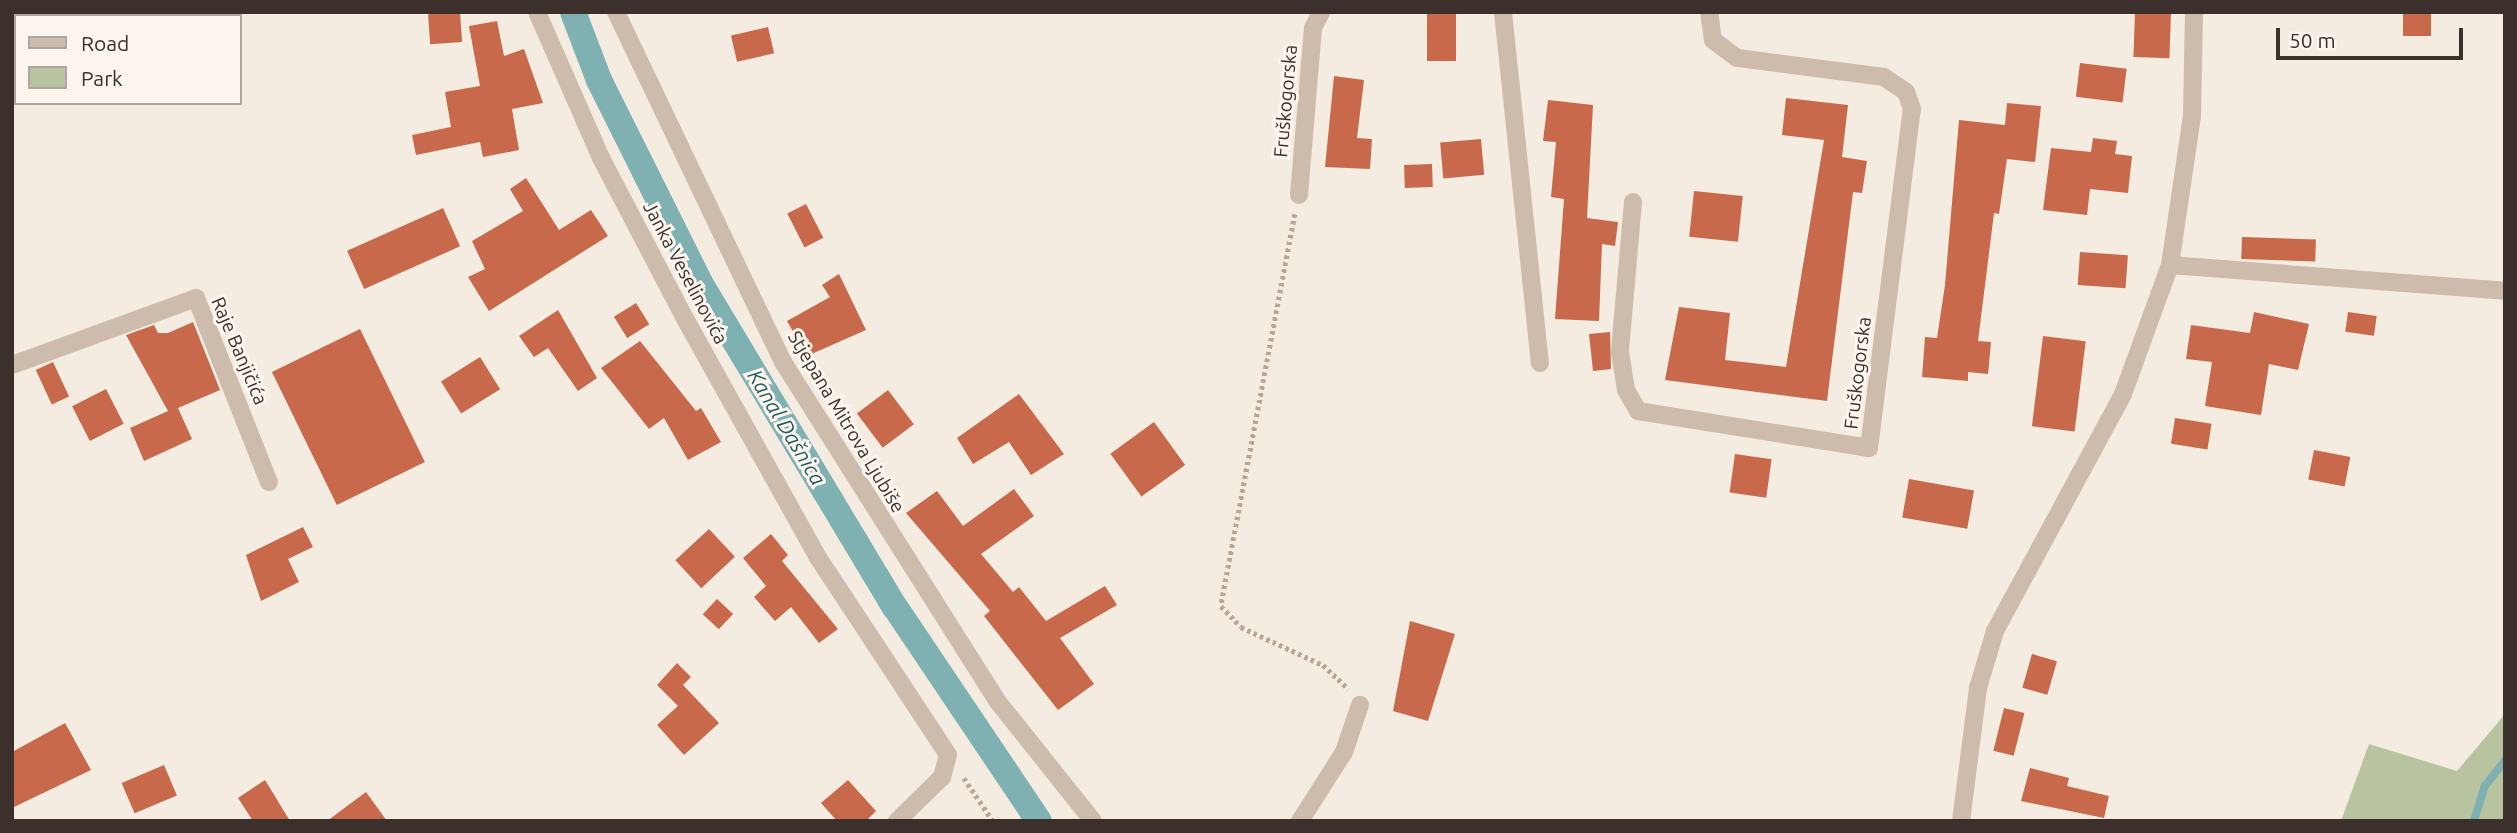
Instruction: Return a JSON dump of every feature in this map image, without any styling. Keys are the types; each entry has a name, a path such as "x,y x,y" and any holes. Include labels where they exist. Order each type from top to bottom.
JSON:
{"street":[{"name":"Janka Veselinovića","path":"537,12 601,158 683,315 817,556 948,755"},
{"name":"Stjepana Mitrova Ljubiše","path":"616,12 783,362 998,702 1093,821"},
{"name":"Fruškogorska","path":"1299,195 1313,28 1321,12"},
{"path":"1503,12 1540,363"},
{"name":"Fruškogorska","path":"1633,202 1620,352 1626,390 1639,411 1869,448 1912,109 1906,92 1884,78 1737,58 1713,40 1709,12"},
{"path":"1961,821 1978,688 1995,631 2123,394 2170,265 2192,116 2194,12"},
{"path":"2170,265 2505,291"},
{"name":"Raje Banjičića","path":"12,365 196,298 269,482"},
{"path":"1300,821 1343,752 1360,705"},
{"path":"897,821 942,777 948,755"}],"path":[{"path":"1299,195 1221,606 1241,627 1324,665 1360,705"},
{"path":"948,755 993,821"}],"green space":[{"path":"2505,714 2505,821 2341,821 2369,744 2457,771"}],"building":[{"path":"460,12 462,42 430,44 428,14"},
{"path":"1427,12 1456,12 1456,61 1427,61"},
{"path":"2135,12 2171,13 2169,58 2133,57"},
{"path":"2403,12 2431,12 2431,36 2403,36"},
{"path":"497,21 504,56 524,49 543,103 512,109 519,150 483,157 480,142 416,155 412,135 451,127 445,92 480,86 469,26"},
{"path":"768,27 774,53 737,62 731,36"},
{"path":"2080,63 2127,69 2123,102 2076,97"},
{"path":"1334,76 1364,80 1357,138 1372,139 1370,169 1325,167"},
{"path":"1786,98 1848,105 1842,157 1867,161 1862,193 1853,192 1827,401 1665,380 1679,307 1730,313 1725,360 1786,367 1824,140 1782,135"},
{"path":"1548,100 1593,105 1587,218 1618,222 1615,246 1602,244 1599,321 1555,319 1564,199 1551,197 1556,142 1543,141"},
{"path":"2007,103 2041,106 2035,162 2007,159 1999,214 1994,213 1978,341 1991,342 1988,374 1968,372 1968,381 1922,377 1925,337 1937,338 1945,285 1959,120 2005,125"},
{"path":"2093,138 2117,141 2115,154 2132,156 2128,193 2090,189 2087,215 2043,210 2051,148 2091,152"},
{"path":"1481,139 1484,175 1443,178 1440,143"},
{"path":"1432,164 1433,187 1405,188 1404,165"},
{"path":"526,178 559,230 591,210 608,236 489,311 468,277 485,269 472,241 523,211 510,189"},
{"path":"1694,191 1743,196 1738,242 1689,237"},
{"path":"806,204 823,238 805,247 787,214"},
{"path":"443,208 460,246 364,289 347,251"},
{"path":"2242,237 2316,240 2315,262 2241,259"},
{"path":"2080,252 2128,255 2126,288 2078,285"},
{"path":"839,274 866,330 807,356 787,321 830,297 822,285"},
{"path":"636,303 649,324 627,338 614,317"},
{"path":"558,310 597,378 578,391 548,348 534,357 519,336"},
{"path":"2254,312 2309,324 2298,370 2269,364 2261,415 2205,406 2212,362 2186,359 2191,325 2250,333"},
{"path":"2348,312 2377,316 2374,336 2345,332"},
{"path":"193,322 220,390 178,408 192,439 144,461 130,428 168,411 126,335 154,325 158,333 168,333"},
{"path":"360,329 425,462 337,505 272,372"},
{"path":"1610,332 1611,369 1593,371 1589,334"},
{"path":"2043,336 2086,341 2075,432 2032,426"},
{"path":"640,341 696,411 701,408 721,442 688,460 664,418 649,429 601,368"},
{"path":"480,357 500,389 461,414 441,381"},
{"path":"53,362 69,396 52,404 36,370"},
{"path":"106,389 124,424 90,441 72,406"},
{"path":"888,390 914,424 883,448 857,413"},
{"path":"1019,394 1064,454 1031,475 1009,442 973,464 957,438"},
{"path":"2175,418 2212,424 2207,449 2171,444"},
{"path":"1154,422 1185,465 1141,497 1110,454"},
{"path":"2314,450 2350,457 2345,487 2308,479"},
{"path":"1735,454 1772,459 1766,498 1730,493"},
{"path":"1909,479 1974,490 1967,529 1902,517"},
{"path":"1014,489 1034,516 981,554 1013,592 1019,587 1046,621 1105,586 1117,605 1060,638 1094,684 1058,710 984,616 990,611 906,513 937,491 963,526"},
{"path":"303,527 313,547 288,559 299,582 261,601 246,555"},
{"path":"709,529 735,557 701,588 675,560"},
{"path":"771,534 788,555 782,561 838,629 819,643 791,607 775,621 754,597 766,586 743,558"},
{"path":"717,599 733,614 719,629 703,614"},
{"path":"1410,621 1455,634 1428,721 1393,711"},
{"path":"2032,654 2057,661 2047,695 2022,688"},
{"path":"677,663 691,677 683,685 719,723 684,755 657,725 678,706 657,685"},
{"path":"2004,708 2024,713 2014,756 1993,751"},
{"path":"65,723 91,770 12,808 12,752"},
{"path":"164,765 177,795 135,813 122,783"},
{"path":"2030,768 2069,778 2067,786 2109,796 2104,818 2021,801"},
{"path":"265,780 290,821 253,821 238,798"},
{"path":"848,780 876,811 866,821 837,821 821,803"},
{"path":"366,792 387,821 327,821"}],"waterway":[{"name":"Kanal Dašnica","path":"573,12 599,80 700,283 895,607 1039,821"},
{"path":"2474,821 2485,786 2505,760"}]}
